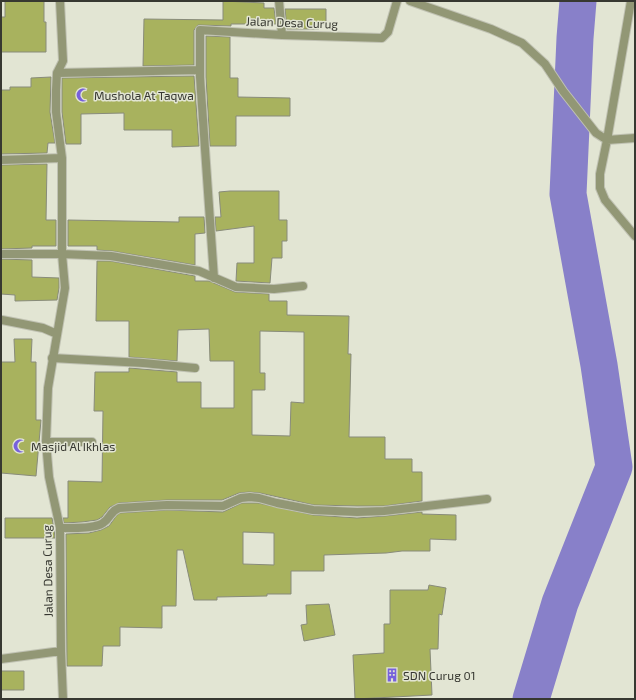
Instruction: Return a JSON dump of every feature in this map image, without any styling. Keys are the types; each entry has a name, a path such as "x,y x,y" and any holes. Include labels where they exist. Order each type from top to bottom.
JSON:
{"street":[{"name":"Jalan Desa Curug","path":"60,1 63,61 57,72 56,112 62,158 62,254 65,288 48,388 46,442 49,477 60,528 63,699"},
{"path":"279,1 282,34"},
{"name":"Jalan Desa Curug","path":"214,278 200,70 200,30 382,38 388,32 397,1"},
{"path":"410,1 491,29 522,43 545,64 563,91 596,133 607,140 635,138"},
{"path":"631,1 600,174 600,188 605,200 635,236"},
{"path":"57,72 200,70"},
{"path":"1,160 62,158"},
{"path":"3,254 111,256 199,271 236,287 274,289 303,286"},
{"path":"2,320 43,328 57,334"},
{"path":"52,358 143,363 195,368"},
{"path":"46,442 92,442"},
{"path":"60,528 98,526 104,523 113,511 119,508 167,505 222,506 241,498 250,497 313,510 357,512 384,511 487,499"},
{"path":"1,659 61,651"}],"building":[{"path":"5,1 44,1 46,52 1,52 1,17 5,17"},
{"path":"223,1 264,3 264,8 274,8 276,24 231,24 231,26 198,25 194,30 194,65 143,66 144,19 223,20"},
{"path":"285,9 326,9 326,24 319,24 319,29 287,29"},
{"path":"206,36 230,37 230,78 238,78 238,97 290,98 290,116 236,116 236,146 210,146 206,77"},
{"path":"194,76 199,146 172,147 172,130 124,130 124,113 81,114 81,144 66,144 62,112 62,78"},
{"path":"51,77 50,112 55,143 48,143 47,153 1,154 1,90 10,90 10,87 31,87 31,78"},
{"path":"47,164 46,220 56,220 56,246 32,246 32,248 1,249 1,165"},
{"path":"279,191 279,220 287,220 287,241 282,241 282,258 272,258 270,283 236,281 237,263 254,263 254,226 216,231 215,217 221,217 219,192"},
{"path":"179,217 204,217 205,233 195,234 195,265 112,251 97,250 97,246 68,246 68,220 179,222"},
{"path":"1,259 32,260 32,277 59,278 57,300 15,301 15,295 1,294"},
{"path":"97,261 110,261 195,276 195,281 209,281 235,292 269,294 269,301 287,301 287,315 349,316 348,354 351,354 349,437 385,437 385,459 412,459 412,472 422,472 422,501 384,506 314,505 249,492 239,493 222,500 167,500 119,503 110,507 102,517 97,520 64,523 63,518 68,518 68,481 102,482 103,411 94,411 95,372 129,372 129,368 177,372 177,382 201,382 201,408 234,408 234,361 210,361 209,329 178,330 177,361 129,357 129,321 96,321","holes":["260,331 304,332 304,403 291,402 290,436 252,435 252,390 265,390 265,373 260,373"]},
{"path":"14,339 32,339 31,362 36,362 36,420 41,420 36,476 1,473 1,362 15,362"},
{"path":"242,503 258,503 313,515 357,518 422,512 422,514 456,515 456,540 430,539 430,551 324,555 324,571 291,571 291,594 217,597 217,600 194,600 183,550 177,550 176,606 162,606 162,628 120,627 120,646 103,646 102,666 67,666 66,534 89,533 101,530 109,526 120,513 167,510 223,512","holes":["243,532 274,533 274,565 243,564"]},
{"path":"5,518 52,518 55,538 5,538"},
{"path":"429,585 446,588 442,615 439,614 438,649 430,649 432,695 355,699 353,655 384,653 384,624 390,624 390,590 428,590"},
{"path":"329,604 335,635 304,641 301,625 307,624 306,605"},
{"path":"1,671 24,671 24,690 1,690"}],"waterway":[{"path":"531,699 560,603 614,467 599,365 568,194 578,1"}],"place":[{"name":"Mushola At Taqwa","path":"83,95"},
{"name":"Masjid Al Ikhlas","path":"20,446"},
{"name":"SDN Curug 01","path":"392,675"}]}
